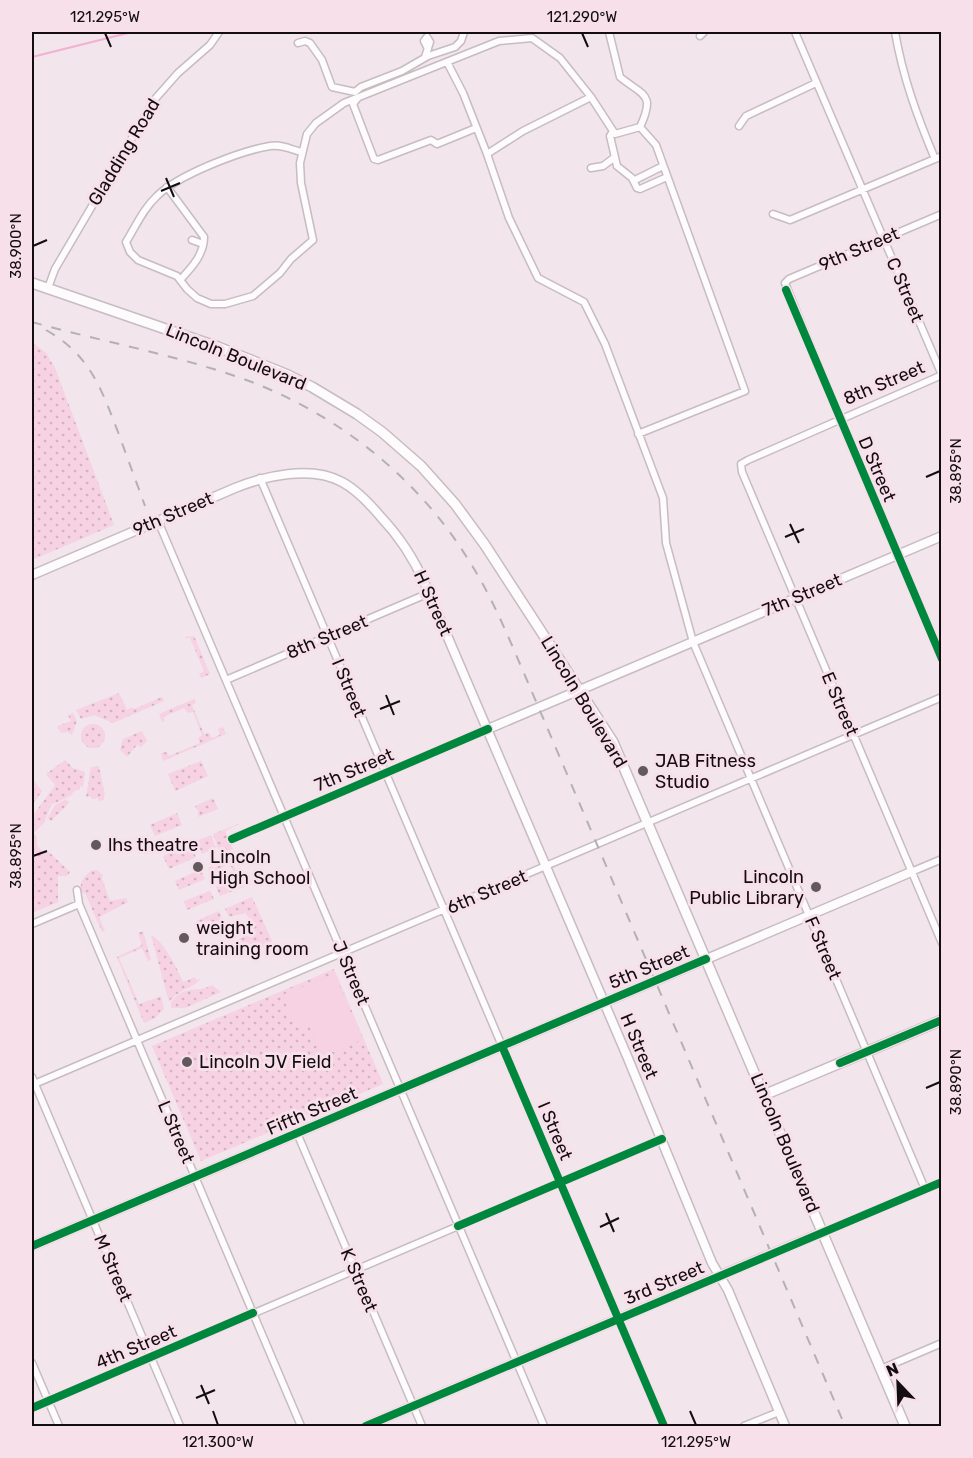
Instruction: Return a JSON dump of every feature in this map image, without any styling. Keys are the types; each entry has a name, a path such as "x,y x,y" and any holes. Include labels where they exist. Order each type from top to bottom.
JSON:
{"main road":[{"name":"Lincoln Boulevard","path":"32,283 162,327 288,375 332,398 382,432 421,466 455,504 485,545 613,742 906,1426"},
{"path":"764,1095 942,1020"}],"street":[{"name":"Gladding Road","path":"48,288 55,269 154,99 178,73 210,45 219,32"},
{"path":"464,32 459,45 361,87 353,104 372,158 378,160 431,140 437,144 476,128"},
{"path":"609,32 620,77 643,92 646,97 647,110 640,128"},
{"name":"C Street","path":"795,32 942,375"},
{"path":"773,214 790,220 938,158 911,100 901,67 895,32"},
{"path":"301,152 272,146 219,162 167,187 143,212 126,242 130,252 138,260 177,276 197,298 211,304 225,304 253,296 313,240 301,183 300,163 301,152 308,134 316,123 356,95 499,41 532,38 560,58 591,97 615,134 640,128"},
{"path":"298,43 305,41 310,43 322,60 332,87 356,95"},
{"path":"425,58 428,49"},
{"name":"F Street","path":"447,62 463,93 509,218 538,278 584,302 605,344 663,498 666,543 693,642 925,1189"},
{"path":"739,126 746,116 816,83"},
{"path":"487,154 524,131 591,97"},
{"path":"638,434 745,391 656,145 640,128"},
{"path":"613,131 610,136 617,166 634,180 637,188 640,189 667,177"},
{"path":"591,168 603,166 615,157"},
{"path":"634,180 663,166"},
{"path":"167,187 204,237 196,262 180,280"},
{"name":"9th Street","path":"786,290 785,283 789,279 942,214"},
{"path":"192,240 203,244"},
{"name":"D Street","path":"786,290 942,659"},
{"name":"8th Street","path":"741,464 942,375"},
{"name":"E Street","path":"741,464 742,472 942,943"},
{"name":"9th Street","path":"32,575 260,478 282,474 320,476"},
{"name":"H Street","path":"320,476 341,481 353,489 387,523 411,556 488,729 708,1252 728,1290 785,1426"},
{"name":"I Street","path":"260,478 664,1426"},
{"name":"J Street","path":"158,521 544,1426"},
{"name":"7th Street","path":"232,839 942,536"},
{"name":"8th Street","path":"226,680 429,593"},
{"name":"6th Street","path":"32,1082 942,698"},
{"name":"5th Street","path":"603,1002 942,859"},
{"name":"L Street","path":"77,890 79,904 301,1426"},
{"path":"32,924 79,904"},
{"name":"Fifth Street","path":"32,1246 603,1002"},
{"name":"M Street","path":"32,1082 180,1426"},
{"name":"K Street","path":"297,1134 422,1426"},
{"name":"4th Street","path":"32,1408 662,1139"},
{"name":"3rd Street","path":"366,1426 942,1182"},
{"path":"881,1369 942,1343"},
{"path":"32,1363 59,1426"},
{"path":"744,1426 779,1412"}],"shaded area":[{"path":"32,342 46,353 55,368 114,525 32,560"},
{"path":"194,636 210,674 201,678 199,674 204,671 190,638 184,638"},
{"path":"119,693 127,710 162,697 164,701 113,723 94,715 81,719 76,710"},
{"path":"194,699 196,703 192,705 204,734 209,733 212,738 220,735 218,729 223,727 226,734 163,761 161,753 167,752 169,756 200,743 198,738 202,735 193,712 188,713 184,708 163,717 165,721 162,722 159,714"},
{"path":"73,713 77,721 72,735 67,732 61,733 57,726 71,721 68,715"},
{"path":"93,724 102,727 105,736 102,745 93,748 84,745 81,736 84,727"},
{"path":"142,731 147,741 141,747 137,745 127,757 120,750 123,739"},
{"path":"65,760 73,768 85,772 83,787 80,786 80,789 72,795 51,805 44,823 34,833 37,837 37,846 43,852 49,852 70,872 67,876 58,876 58,902 32,913 32,817 55,785 46,774"},
{"path":"201,761 208,776 175,791 168,774"},
{"path":"99,766 105,796 104,800 98,801 98,798 86,797 91,767"},
{"path":"32,778 42,791 32,806"},
{"path":"213,798 218,809 198,817 195,806"},
{"path":"66,799 69,803 51,821 47,820 55,805"},
{"path":"177,813 182,825 155,836 150,825"},
{"path":"241,823 225,831 233,849 228,851 227,855 230,857 239,878 244,876 245,880 241,882 244,887 220,896 216,887 236,877 230,864 210,872 208,868 212,866 214,868 231,860 219,851 213,834"},
{"path":"211,835 216,848 202,854 196,841"},
{"path":"190,844 196,857 169,869 163,856"},
{"path":"201,869 205,879 179,890 175,881"},
{"path":"93,870 103,875 102,879 110,901 126,898 128,902 99,917 105,931 102,932 85,893 82,893 81,889 83,880"},
{"path":"210,891 214,899 187,910 184,901"},
{"path":"252,897 273,943 243,957 236,940 255,932 246,913 229,917 225,909"},
{"path":"219,911 223,921 198,931 194,922"},
{"path":"143,931 151,960 148,961 142,948 119,958 139,1004 161,996 164,1009 155,1018 144,1023 117,957 142,945 138,933"},
{"path":"151,935 165,949 183,982 195,977 196,980 200,979 169,1002"},
{"path":"334,969 383,1084 201,1161 152,1046"},
{"path":"334,974 362,1037 361,1040 326,1055 321,1053 309,1023 295,1025 283,998 286,993"},
{"path":"212,985 221,992 185,1008 171,1008 171,1002 176,996"}],"waterway":[{"path":"32,57 132,32"}],"railway":[{"path":"32,322 187,361 272,390 337,426 367,447 395,471 445,526 475,570 506,631 845,1426"},
{"path":"46,330 73,350 92,374 112,416 145,506"}],"cycle path":[{"path":"786,290 942,659"},
{"path":"232,839 488,729"},
{"path":"32,1246 706,959"},
{"path":"840,1063 942,1020"},
{"path":"502,1046 664,1426"},
{"path":"458,1226 662,1139"},
{"path":"366,1426 942,1182"},
{"path":"32,1408 253,1313"}],"place":[{"name":"JAB Fitness Studio","path":"643,771"},
{"name":"lhs theatre","path":"96,845"},
{"name":"Lincoln High School","path":"198,867"},
{"name":"Lincoln Public Library","path":"816,887"},
{"name":"weight training room","path":"184,938"},
{"name":"Lincoln JV Field","path":"187,1062"}]}
